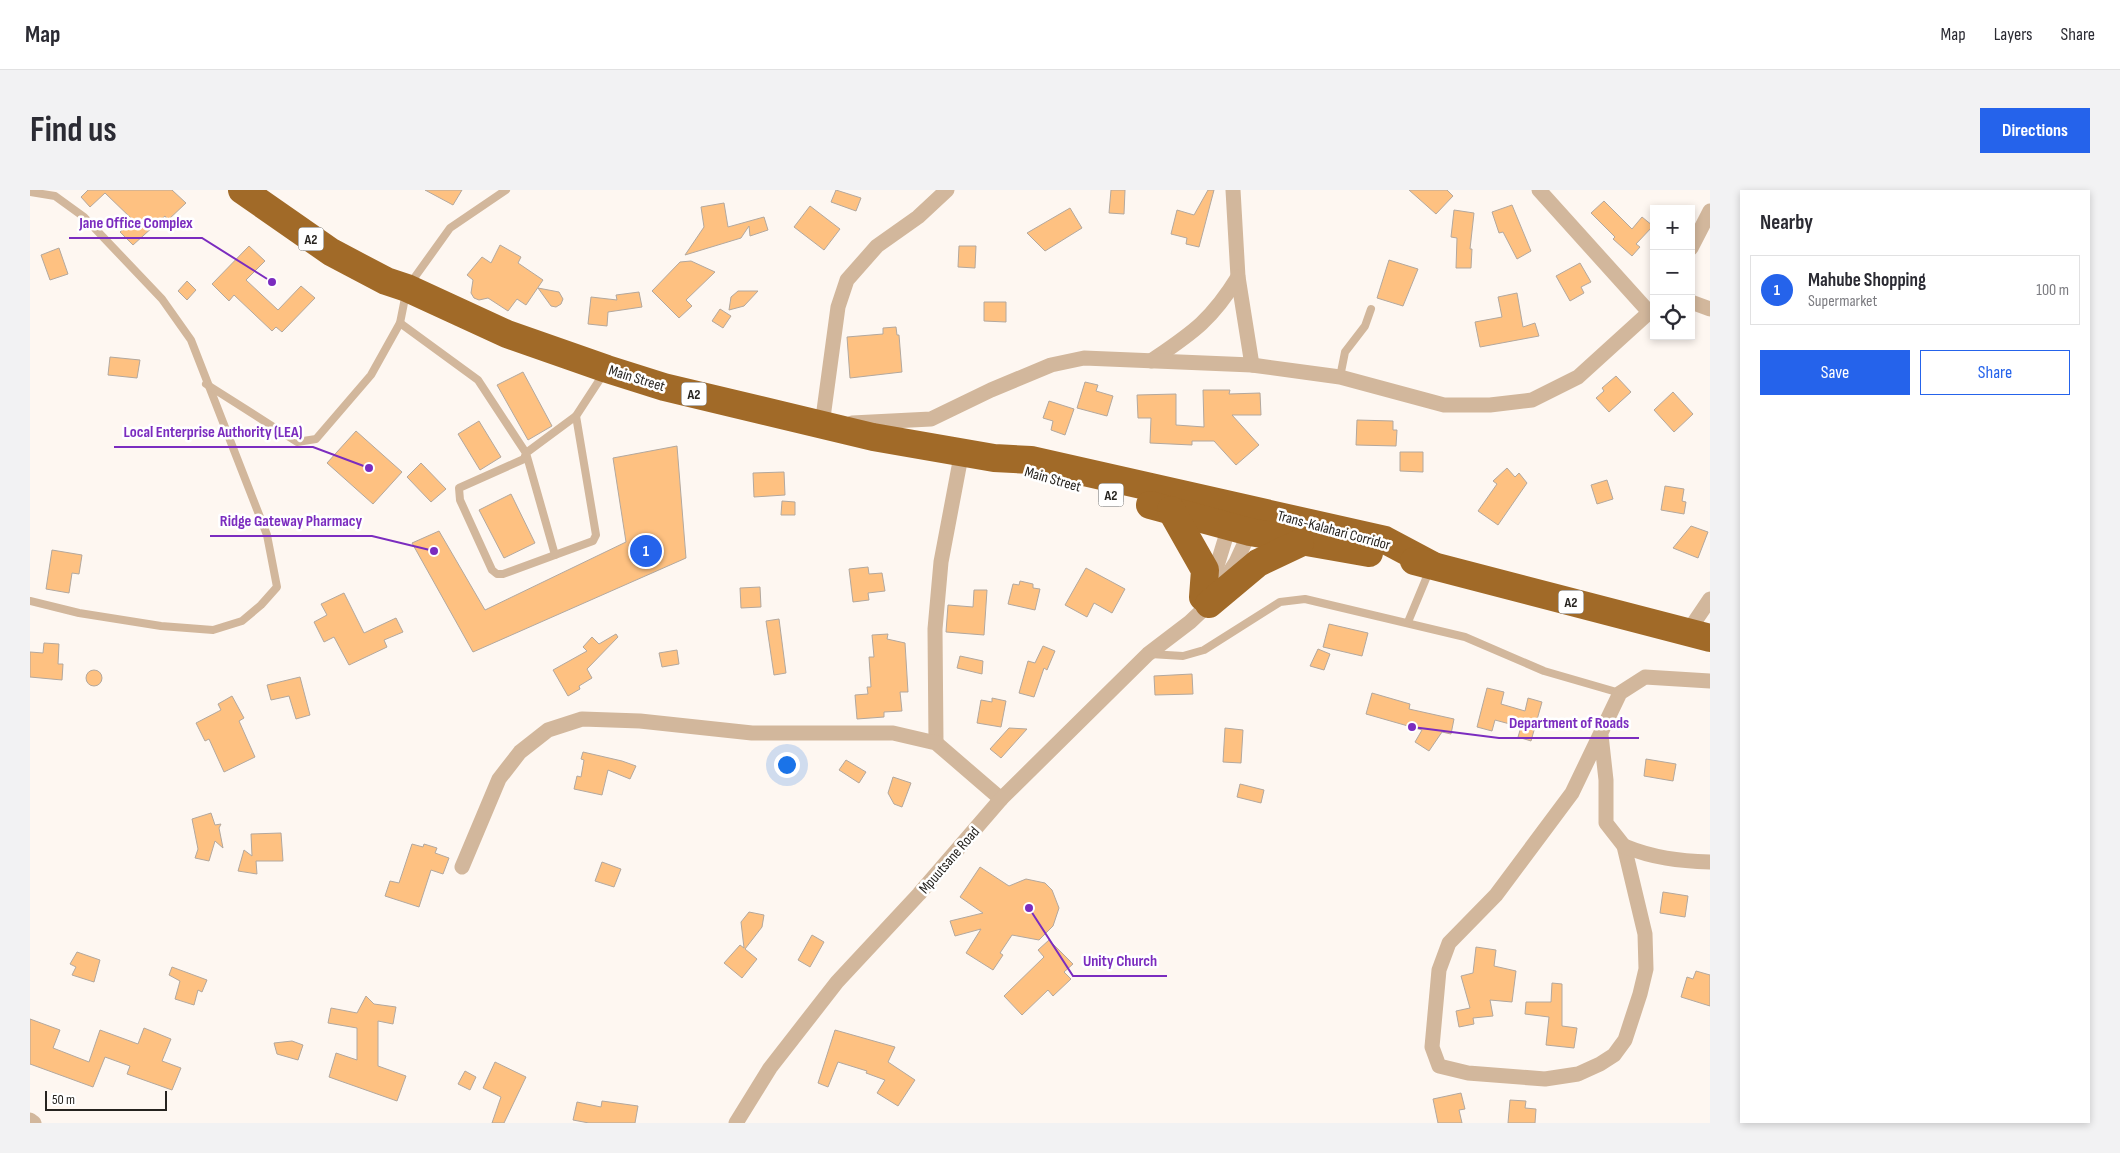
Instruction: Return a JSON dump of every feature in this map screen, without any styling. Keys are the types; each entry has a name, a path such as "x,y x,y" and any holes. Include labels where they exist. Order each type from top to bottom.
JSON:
{"highway":[{"name":"Main Street","path":"242,190 331,252 396,284 507,334 607,369 664,387 873,437 994,458 1031,460 1243,519"},
{"name":"Main Street","path":"270,191 334,236 396,284"},
{"name":"Main Street","path":"994,458 1028,474 1171,510 1243,519"},
{"path":"1171,510 1205,570 1200,608"},
{"name":"Trans-Kalahari Corridor","path":"1243,519 1300,543 1432,564 1699,636"},
{"name":"Trans-Kalahari Corridor","path":"1243,519 1385,540 1432,564"},
{"path":"1200,608 1258,563 1300,543"}],"street":[{"path":"947,190 918,217 877,246 848,280 838,307 822,425 931,419 990,390 1051,364 1084,358 1252,365 1340,377 1444,405 1490,405 1532,400 1578,376 1650,312"},
{"path":"1233,190 1238,278 1252,365"},
{"path":"1543,191 1650,308"},
{"path":"1695,240 1710,211"},
{"path":"1151,361 1197,330 1221,306 1238,278"},
{"path":"1695,303 1710,309"},
{"path":"936,743 935,629 942,562 962,451"},
{"name":"Mpuutsane Road","path":"736,1123 770,1068 837,982 919,894 1001,799 1148,654 1200,608 1216,569 1243,519"},
{"path":"1699,636 1710,599"},
{"path":"1601,735 1606,780 1606,823 1624,846 1644,934 1646,969 1640,994 1624,1040 1614,1055 1578,1074 1545,1079 1468,1073 1439,1066 1432,1048 1432,1040 1439,970 1449,943 1496,895 1572,793 1620,693 1645,677 1710,681"},
{"path":"462,867 499,779 520,752 548,730 582,719 640,721 760,733 893,733 936,743 1001,799"},
{"path":"1624,846 1647,856 1678,861 1710,862"},
{"path":"30,1120 34,1123"}],"lane":[{"path":"206,384 297,442 316,439 372,374 400,323 396,284 450,228 506,190"},
{"path":"30,192 55,196 69,204 162,299 191,340 201,360 206,384 267,535 277,587 261,605 242,621 213,630 161,626 79,613 30,601"},
{"path":"1340,377 1345,352 1365,326 1371,309"},
{"path":"400,323 478,380 526,453 555,555"},
{"path":"576,416 596,535 593,541 503,574 497,574 492,570 458,494 459,488 524,459 526,453 576,416 607,369"},
{"path":"1408,622 1432,564"},
{"path":"1148,654 1183,656 1204,650 1280,602 1305,599 1465,637 1544,670 1620,693"}],"building":[{"path":"88,190 172,190 186,203 168,220 165,216 133,245 120,232 133,220 105,193 90,207 81,197"},
{"path":"425,190 462,190 453,205"},
{"path":"836,190 861,198 856,211 831,202"},
{"path":"1111,190 1125,190 1124,214 1109,213"},
{"path":"1208,190 1214,190 1199,247 1186,244 1187,238 1171,234 1177,210 1194,215"},
{"path":"1409,190 1447,190 1453,196 1436,214"},
{"path":"1604,201 1632,229 1642,217 1650,224 1650,229 1636,244 1640,247 1632,256 1613,239 1615,237 1591,213"},
{"path":"724,203 728,227 764,217 768,230 750,236 749,226 741,238 685,255 704,227 701,207"},
{"path":"1512,205 1531,251 1517,259 1503,232 1499,233 1492,212"},
{"path":"810,206 840,229 824,250 794,227"},
{"path":"1070,208 1082,228 1045,251 1027,233"},
{"path":"1454,210 1474,213 1470,249 1472,249 1471,268 1456,268 1457,238 1451,237"},
{"path":"500,245 521,257 518,263 543,280 526,305 517,299 508,311 488,298 479,300 474,298 471,293 473,280 467,275 482,257 491,263"},
{"path":"249,246 265,261 246,280 278,310 301,286 315,298 282,332 276,327 272,331 234,295 229,301 212,284"},
{"path":"959,246 976,246 975,268 958,267"},
{"path":"59,248 68,274 50,280 41,255"},
{"path":"1389,260 1418,269 1403,306 1377,298"},
{"path":"691,261 715,272 686,300 692,306 679,318 652,291 680,262"},
{"path":"1580,263 1591,282 1581,287 1584,293 1570,301 1556,276"},
{"path":"187,281 196,290 187,300 178,291"},
{"path":"538,288 559,292 563,299 561,304 556,307 551,306"},
{"path":"738,291 758,291 744,306 729,310 731,297"},
{"path":"639,292 642,307 608,312 607,326 588,324 591,297 617,300 616,295"},
{"path":"1517,293 1523,327 1535,323 1539,336 1480,347 1475,322 1502,317 1498,297"},
{"path":"984,302 1006,302 1006,322 984,321"},
{"path":"720,309 731,316 723,328 712,321"},
{"path":"896,327 897,335 899,335 902,372 850,378 847,337 883,334 883,328"},
{"path":"110,357 140,360 137,378 108,375"},
{"path":"523,372 552,426 528,440 497,385"},
{"path":"1616,376 1631,392 1609,412 1596,398 1604,391 1602,388"},
{"path":"1085,382 1098,385 1096,391 1113,396 1107,416 1077,408"},
{"path":"1203,390 1230,390 1229,394 1260,393 1261,415 1232,415 1259,445 1236,465 1214,441 1192,441 1192,445 1150,443 1151,418 1138,418 1137,395 1176,394 1176,425 1204,427"},
{"path":"1673,392 1693,414 1674,432 1654,410"},
{"path":"1049,401 1074,409 1065,435 1051,430 1053,421 1043,418"},
{"path":"1357,420 1393,421 1393,430 1397,430 1396,446 1356,445"},
{"path":"479,421 501,457 480,470 458,434"},
{"path":"356,431 402,472 373,504 327,463"},
{"path":"677,446 686,558 473,652 412,543 439,531 485,610 626,542 613,458"},
{"path":"1400,452 1423,452 1423,472 1400,471"},
{"path":"421,463 446,489 431,502 407,477"},
{"path":"1507,468 1515,477 1519,473 1527,483 1498,525 1478,511 1497,484 1493,481"},
{"path":"784,472 785,495 754,497 753,473"},
{"path":"1607,480 1613,499 1597,504 1591,485"},
{"path":"1665,486 1684,489 1682,501 1686,502 1684,514 1661,510"},
{"path":"511,494 535,543 504,558 479,510"},
{"path":"782,501 795,502 795,515 781,515"},
{"path":"1691,526 1708,532 1698,558 1673,548"},
{"path":"52,550 82,555 79,574 72,573 69,593 46,589"},
{"path":"868,567 869,574 882,573 885,591 868,593 869,600 853,602 849,569"},
{"path":"1086,568 1125,589 1112,613 1094,603 1087,617 1065,605"},
{"path":"1020,581 1033,584 1033,588 1040,589 1035,610 1008,604 1013,584 1019,585"},
{"path":"760,587 761,607 741,608 740,588"},
{"path":"974,590 987,590 984,635 946,632 948,605 973,607"},
{"path":"344,593 364,633 396,618 403,632 384,640 387,647 349,665 334,637 324,642 314,622 327,615 321,604"},
{"path":"779,619 786,673 774,675 766,621"},
{"path":"1329,624 1368,633 1362,656 1323,647"},
{"path":"616,634 618,637 587,669 592,678 579,686 580,689 568,696 553,670 587,651 583,647 592,637 599,644"},
{"path":"888,634 887,639 905,643 908,692 900,692 902,711 884,712 884,717 857,719 855,695 868,694 867,687 871,687 869,657 874,657 872,635"},
{"path":"44,643 59,644 58,664 63,664 62,680 30,677 30,652 43,653"},
{"path":"1043,646 1055,651 1047,670 1044,668 1034,697 1019,693 1028,661 1035,663"},
{"path":"1318,649 1330,654 1324,670 1310,666"},
{"path":"677,650 679,664 662,667 659,653"},
{"path":"960,656 983,661 982,674 957,668"},
{"path":"94,670 100,672 102,678 100,684 94,686 88,684 86,678 88,672"},
{"path":"1192,674 1193,694 1155,695 1154,676"},
{"path":"300,677 310,715 296,719 289,696 271,700 267,685"},
{"path":"1487,688 1504,692 1501,704 1525,711 1528,698 1542,702 1531,741 1518,737 1521,727 1495,720 1492,731 1477,727"},
{"path":"1372,693 1410,704 1409,709 1454,719 1451,734 1442,732 1429,751 1415,742 1422,730 1366,714"},
{"path":"232,696 244,718 239,721 255,757 224,772 209,739 205,741 196,723 221,710 218,704"},
{"path":"992,698 1006,701 1001,727 977,723 981,700 992,702"},
{"path":"1009,728 1027,729 1001,758 990,749"},
{"path":"1225,728 1243,730 1241,763 1223,762"},
{"path":"583,752 636,766 630,779 608,770 602,795 574,789 577,776 581,777 584,760 581,759"},
{"path":"1646,759 1676,764 1673,781 1644,776"},
{"path":"846,760 866,772 859,783 839,770"},
{"path":"893,777 911,783 902,807 894,804 888,793"},
{"path":"1240,784 1264,790 1261,803 1237,797"},
{"path":"211,813 215,825 221,824 219,828 223,848 215,841 209,861 195,858 198,849 192,819"},
{"path":"281,833 283,861 256,861 257,874 238,871 244,850 252,856 251,834"},
{"path":"412,844 423,847 424,844 437,848 435,853 449,858 443,874 431,870 419,907 385,896 390,881 399,883"},
{"path":"602,862 621,869 614,887 595,881"},
{"path":"980,867 1009,886 1026,879 1045,883 1052,890 1059,908 1053,926 1039,940 1012,935 1000,953 1003,955 993,970 966,953 981,929 955,936 950,921 983,913 960,897"},
{"path":"1663,892 1688,896 1685,917 1660,913"},
{"path":"749,912 764,915 762,927 745,949 757,959 742,978 724,963 740,945 744,948 741,922"},
{"path":"812,935 824,942 810,967 798,960"},
{"path":"1049,940 1073,964 1064,972 1071,979 1053,996 1048,990 1022,1015 1004,996 1044,957 1038,950"},
{"path":"1476,947 1496,950 1494,966 1516,971 1512,1002 1490,1000 1493,1016 1473,1018 1474,1024 1459,1027 1456,1011 1470,1008 1461,976 1473,973"},
{"path":"77,952 100,960 94,982 72,975 76,967 70,964"},
{"path":"172,967 207,980 202,992 198,990 194,1005 175,999 180,981 169,975"},
{"path":"1696,971 1710,975 1710,1006 1681,997 1687,977 1693,979"},
{"path":"1552,983 1562,984 1562,1026 1577,1028 1574,1048 1546,1045 1549,1017 1525,1014 1526,1002 1551,1002"},
{"path":"366,996 374,1004 396,1007 393,1024 378,1021 378,1066 406,1076 397,1101 329,1077 336,1053 357,1060 357,1028 328,1023 331,1008 357,1013"},
{"path":"30,1019 60,1030 53,1048 89,1062 100,1030 138,1044 144,1028 171,1039 162,1061 181,1068 172,1090 127,1074 130,1066 105,1057 93,1087 30,1064"},
{"path":"835,1030 895,1047 888,1062 915,1080 898,1106 877,1093 885,1080 866,1073 867,1071 838,1062 828,1087 818,1083"},
{"path":"292,1041 303,1045 298,1060 277,1054 274,1043"},
{"path":"495,1062 526,1077 504,1123 492,1123 501,1097 483,1088"},
{"path":"465,1071 476,1077 470,1090 458,1084"},
{"path":"1461,1093 1465,1109 1459,1110 1462,1123 1438,1123 1433,1099"},
{"path":"1510,1100 1526,1101 1525,1108 1536,1109 1535,1123 1508,1123"},
{"path":"602,1101 638,1106 635,1123 589,1123 573,1120 577,1102 601,1107"}],"place":[{"name":"Jane Office Complex","path":"272,282"},
{"name":"Local Enterprise Authority (LEA)","path":"369,468"},
{"name":"Ridge Gateway Pharmacy","path":"434,551"},
{"name":"Mahube Shopping","path":"646,551"},
{"name":"Department of Roads","path":"1412,727"},
{"name":"Unity Church","path":"1029,908"}]}
